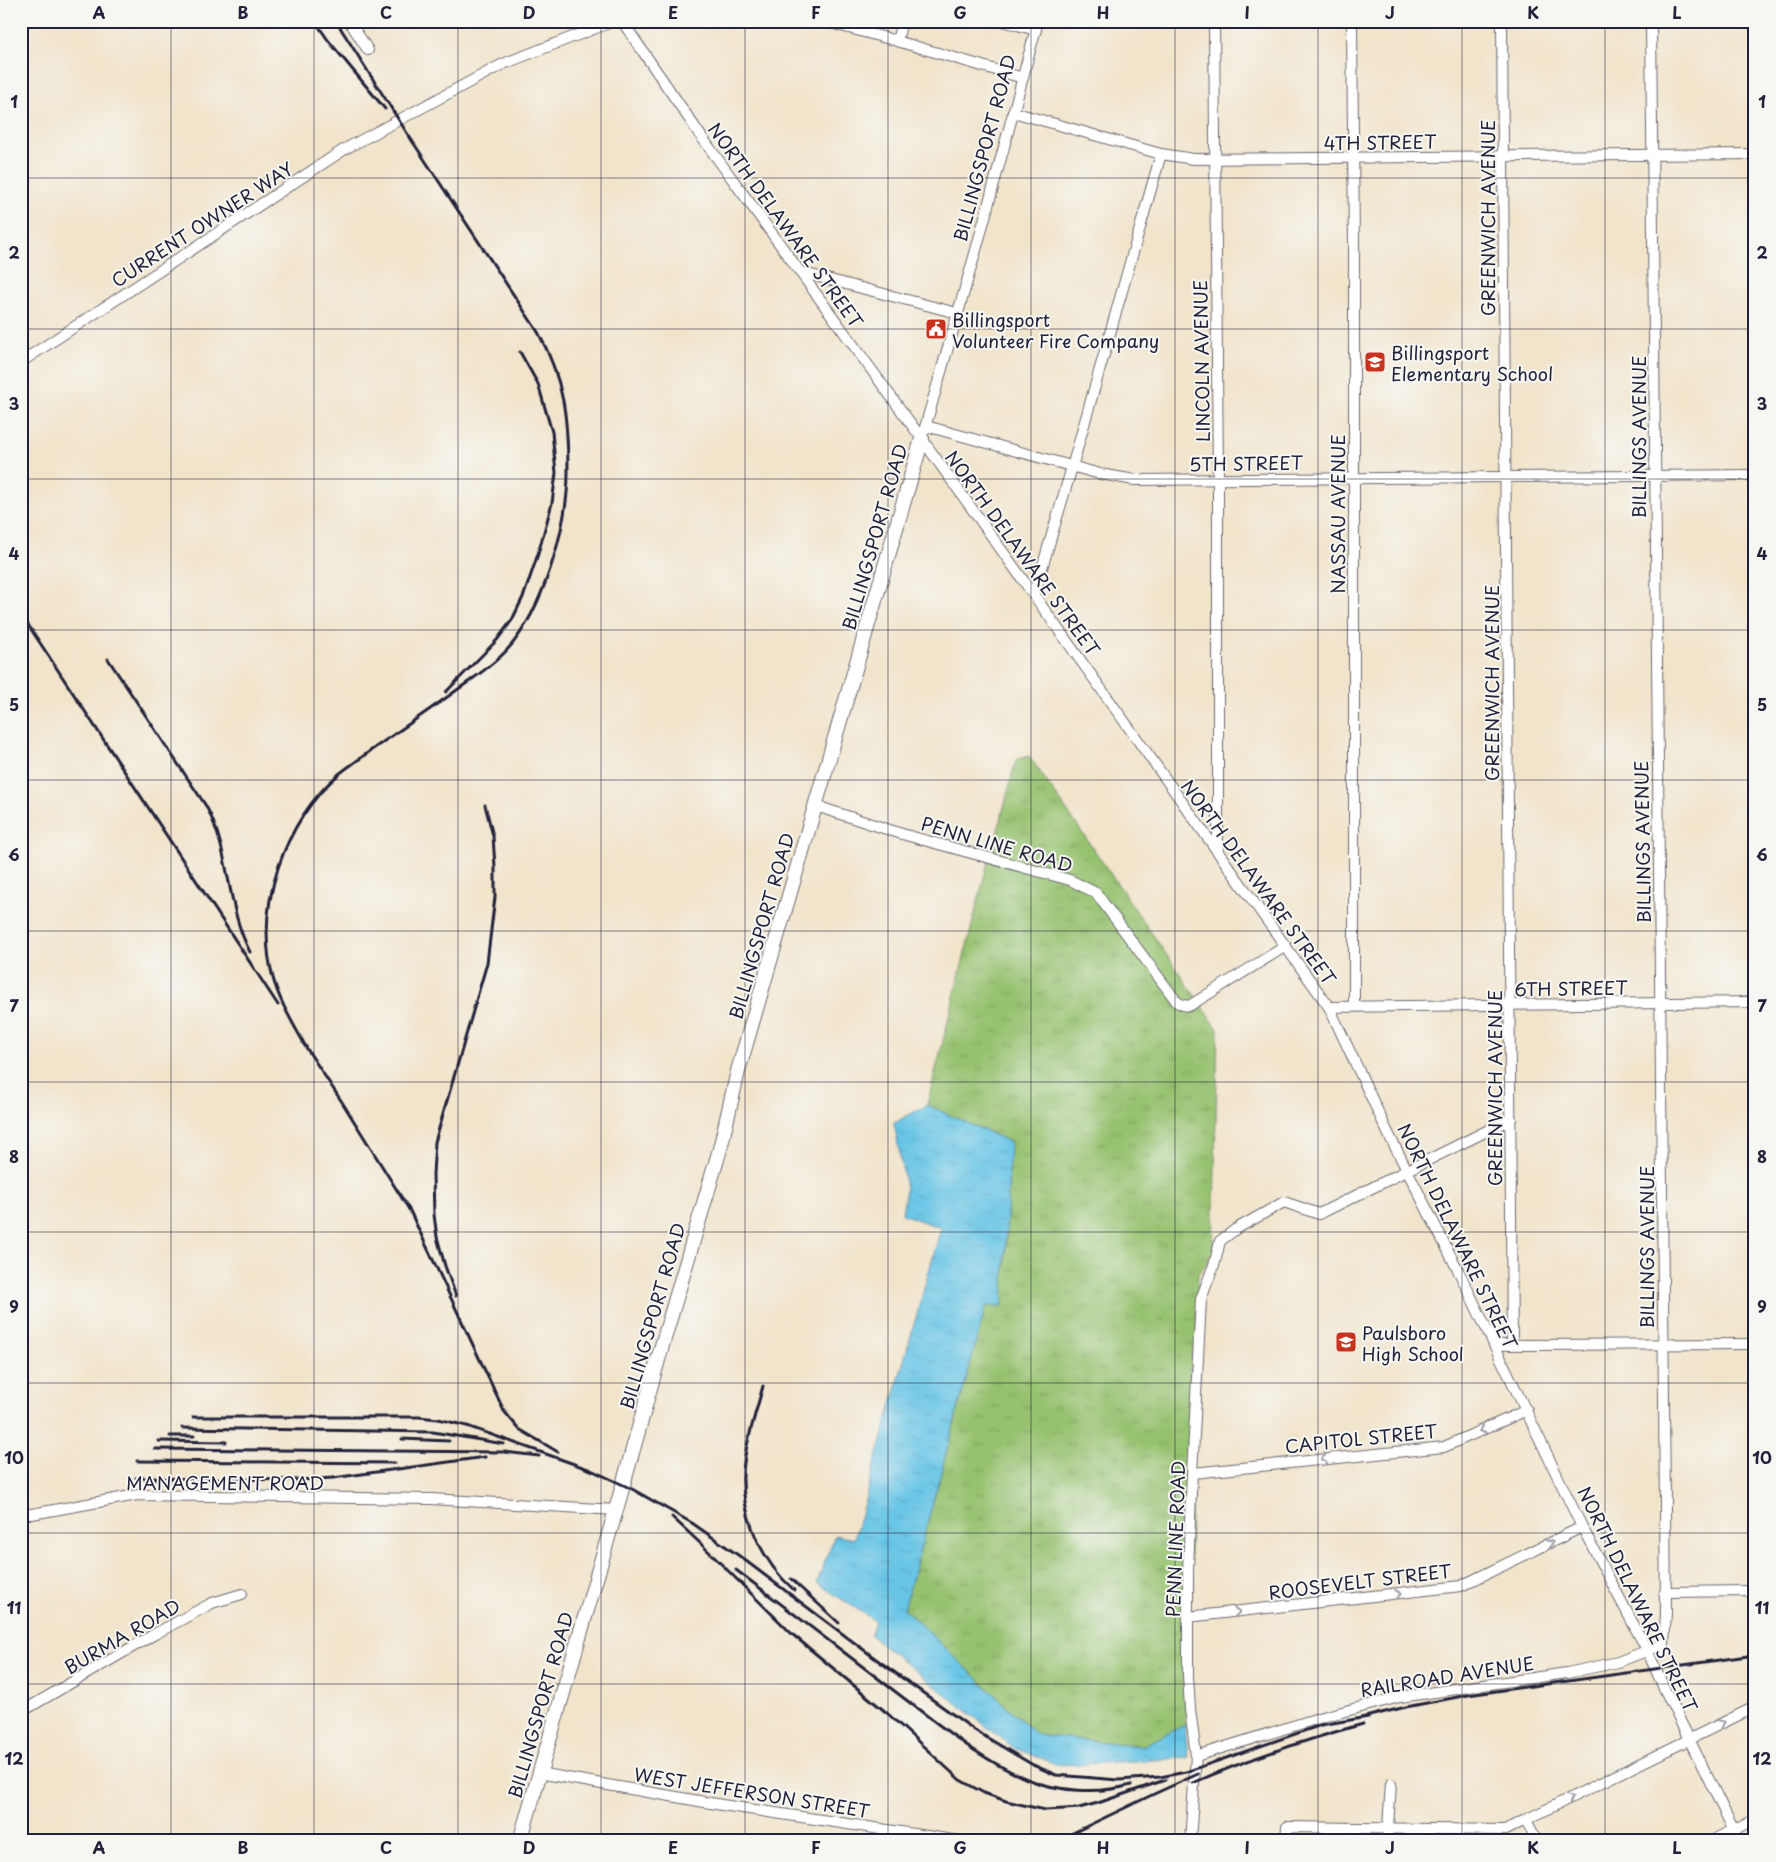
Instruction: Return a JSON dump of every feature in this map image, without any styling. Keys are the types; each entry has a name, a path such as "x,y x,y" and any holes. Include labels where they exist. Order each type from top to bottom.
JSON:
{"street":[{"path":"348,21 368,50"},
{"name":"CURRENT OWNER WAY","path":"21,362 345,149 503,64 614,21"},
{"name":"NORTH DELAWARE STREET","path":"622,21 703,139 800,272 924,432 1034,596 1328,1006 1527,1410 1582,1527 1648,1650 1739,1841"},
{"path":"822,21 1022,78"},
{"path":"897,41 902,21"},
{"path":"1003,21 1037,26"},
{"name":"LINCOLN AVENUE","path":"1214,21 1218,479 1218,851"},
{"name":"NASSAU AVENUE","path":"1352,21 1354,1006"},
{"name":"GREENWICH AVENUE","path":"1502,21 1512,1345"},
{"name":"BILLINGS AVENUE","path":"1648,1650 1664,1644 1666,1633 1651,21"},
{"name":"BILLINGSPORT ROAD","path":"520,1841 720,1149 738,1071 924,432 1037,26"},
{"name":"4TH STREET","path":"1013,112 1161,154 1215,160 1755,154"},
{"path":"1034,596 1161,154"},
{"path":"800,272 957,313"},
{"name":"5TH STREET","path":"924,432 1117,478 1135,480 1755,475"},
{"name":"PENN LINE ROAD","path":"816,806 902,834 1070,880 1096,893 1177,1002 1183,1006 1189,1006 1286,946"},
{"name":"6TH STREET","path":"1328,1006 1755,1002"},
{"path":"1408,1170 1511,1119"},
{"name":"PENN LINE ROAD","path":"1190,1841 1196,1756 1190,1709 1188,1571 1201,1299 1216,1262 1220,1241 1236,1228 1284,1202 1319,1214 1408,1170"},
{"path":"1494,1345 1755,1344"},
{"name":"CAPITOL STREET","path":"1193,1473 1444,1447 1527,1410"},
{"name":"MANAGEMENT ROAD","path":"21,1514 32,1514 137,1495 430,1499 616,1510"},
{"name":"ROOSEVELT STREET","path":"1188,1617 1461,1586 1582,1527"},
{"path":"1665,1592 1755,1591"},
{"name":"BURMA ROAD","path":"21,1712 178,1621 212,1603 242,1594"},
{"name":"RAILROAD AVENUE","path":"1196,1756 1322,1717 1400,1697 1567,1673 1618,1662 1648,1650"},
{"path":"1286,1841 1286,1826 1505,1830 1755,1707"},
{"name":"WEST JEFFERSON STREET","path":"539,1773 722,1806 960,1841"},
{"path":"1387,1841 1391,1784"},
{"path":"1711,1841 1755,1819"},
{"path":"1526,1820 1537,1841"}],"green space":[{"path":"1029,756 1218,1029 1213,1255 1198,1274 1185,1725 1142,1746 1037,1735 904,1609 986,1305 1003,1306 1010,1142 927,1105 986,869 994,846 1016,760"}],"water":[{"path":"927,1105 1010,1142 1003,1306 986,1306 904,1609 1037,1735 1142,1746 1185,1725 1188,1758 1059,1765 1014,1748 870,1635 875,1621 817,1583 835,1535 854,1539 941,1228 902,1214 906,1189 894,1123"}],"railway":[{"path":"315,21 328,40 385,109"},
{"path":"306,1047 279,996 273,978 268,951 271,895 278,867 289,841 303,816 320,793 339,774 483,671 507,650 520,633 532,613 551,566 564,517 568,472 567,434 563,400 554,367 538,332 336,21"},
{"path":"446,692 497,640 512,620 524,595 552,503 556,473 552,432 538,384 520,352"},
{"path":"21,614 278,1005"},
{"path":"108,659 206,806 220,842 232,898 242,934 250,952"},
{"path":"456,1296 437,1237 434,1215 433,1174 435,1142 487,963 495,897 495,867 493,836 485,805"},
{"path":"303,1043 410,1211 504,1411 519,1429 558,1452"},
{"path":"763,1386 745,1456 743,1474 744,1493 747,1511 760,1546 781,1577 794,1590"},
{"path":"193,1417 419,1417 438,1419 467,1426 591,1470 632,1489 692,1523 976,1731 1033,1765 1056,1775 1119,1780 1160,1777 1186,1772 1321,1725 1368,1717"},
{"path":"182,1428 433,1432 504,1444"},
{"path":"170,1436 194,1436"},
{"path":"402,1439 449,1441"},
{"path":"159,1441 226,1442"},
{"path":"155,1449 504,1452 539,1456"},
{"path":"136,1478 300,1480 333,1478 485,1457"},
{"path":"137,1461 395,1463"},
{"path":"672,1517 792,1634 887,1713 960,1780 984,1793 1006,1801 1045,1810 1079,1808 1165,1780"},
{"path":"736,1570 946,1730 977,1752 1010,1771 1039,1783 1065,1789 1106,1790 1131,1785"},
{"path":"791,1579 839,1623"},
{"path":"1361,1718 1468,1695 1755,1655"},
{"path":"1193,1783 1277,1750 1363,1724"},
{"path":"1056,1841 1198,1774"}],"place":[{"name":"Billingsport Volunteer Fire Company","path":"936,329"},
{"name":"Billingsport Elementary School","path":"1375,362"},
{"name":"Paulsboro High School","path":"1346,1342"}]}
